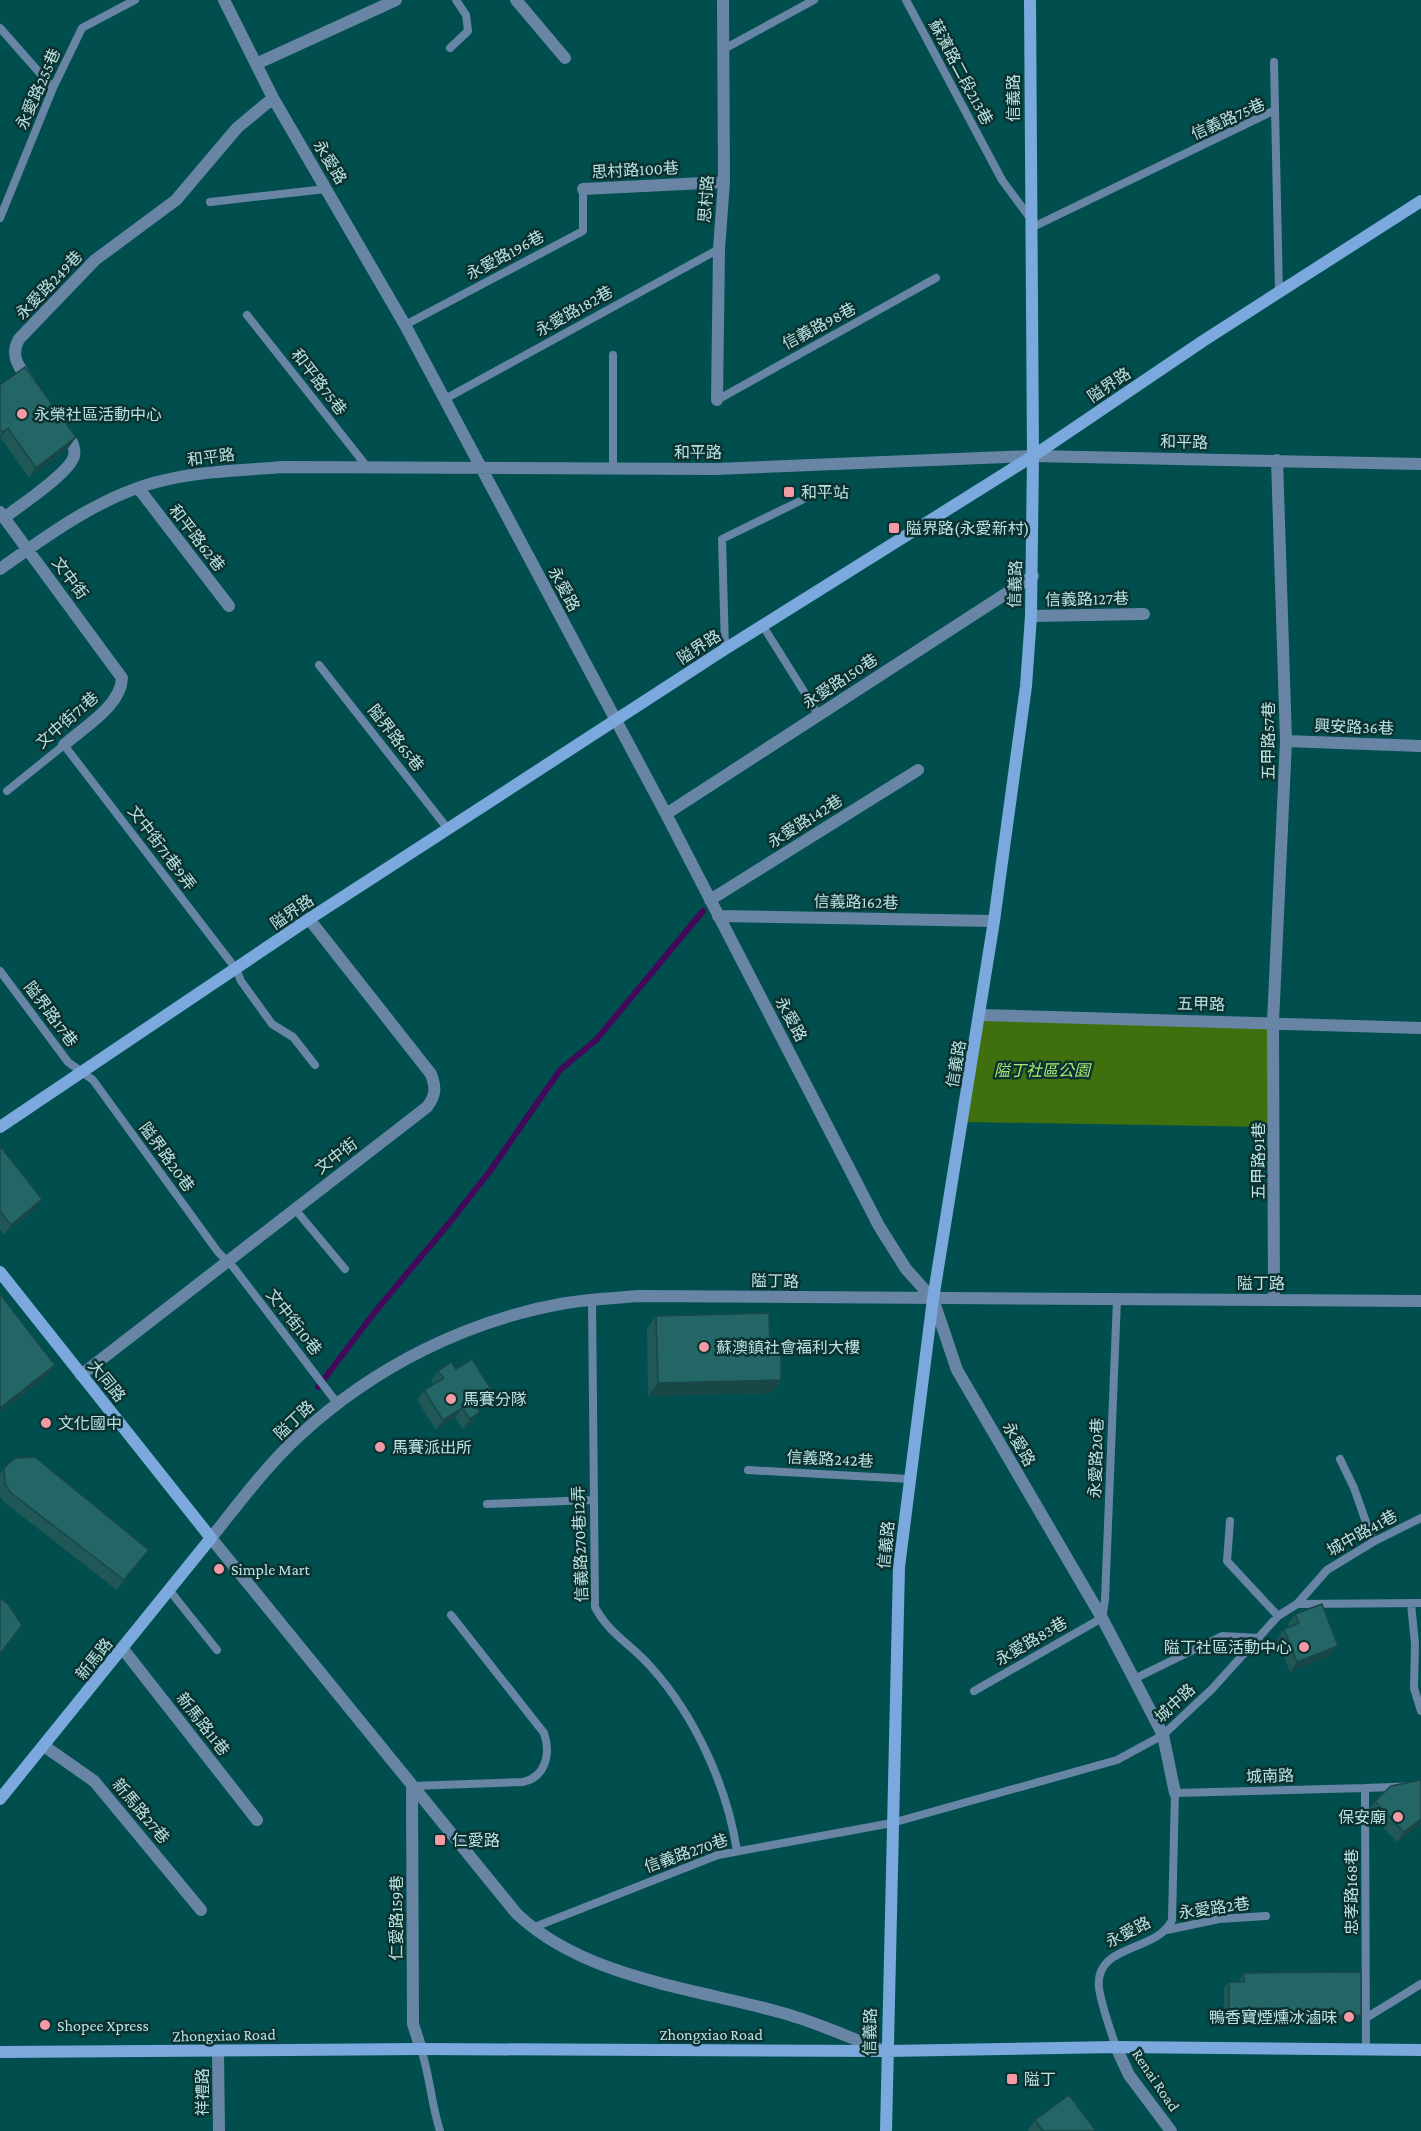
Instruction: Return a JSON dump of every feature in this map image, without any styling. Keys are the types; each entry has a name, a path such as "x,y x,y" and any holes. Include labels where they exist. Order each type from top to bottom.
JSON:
{"street":[{"name":"永愛路","path":"224,0 273,98 405,325 445,399 666,814 879,1226 906,1269 933,1299 957,1370 1102,1618 1163,1735 1175,1793"},
{"path":"256,64 396,0"},
{"path":"516,0 565,58"},
{"name":"思村路","path":"717,400 719,249 724,182 723,0"},
{"name":"信義路","path":"886,2131 886,2051 899,1567 933,1299 981,1015 1026,686 1031,616 1033,456 1030,0"},
{"name":"永愛路249巷","path":"39,394 15,359 14,349 19,339 95,261 176,200 237,128 273,98"},
{"name":"思村路100巷","path":"583,189 724,182"},
{"name":"隘界路","path":"0,1127 448,829 725,649 1033,456 1421,201"},
{"path":"2,515 65,470 73,459 74,447 57,421"},
{"name":"和平路","path":"0,569 27,549 87,512 163,480 216,471 284,467 716,469 1033,456 1421,465"},
{"name":"五甲路57巷","path":"1273,1022 1286,741 1277,460"},
{"name":"和平路62巷","path":"139,489 229,606"},
{"name":"文中街","path":"2,515 114,662"},
{"name":"永愛路150巷","path":"666,814 1033,576"},
{"name":"信義路127巷","path":"1031,616 1144,614"},
{"name":"文中街71巷","path":"64,745 116,700 122,689 122,678 114,662"},
{"name":"興安路36巷","path":"1286,741 1421,746"},
{"name":"永愛路142巷","path":"710,900 918,770"},
{"name":"信義路162巷","path":"718,916 994,921"},
{"name":"文中街","path":"81,1375 427,1107 434,1097 435,1086 431,1074 309,920"},
{"name":"五甲路","path":"981,1015 1421,1028"},
{"name":"五甲路91巷","path":"1273,1022 1274,1300"},
{"name":"大同路","path":"0,1272 212,1538"},
{"name":"隘丁路","path":"212,1538 262,1475 299,1436 337,1403 389,1368 434,1344 504,1318 567,1303 639,1296 1421,1300"},
{"path":"212,1538 517,1914 532,1928 582,1957 616,1970 782,2012 886,2051"},
{"name":"新馬路","path":"0,1799 212,1538"},
{"name":"新馬路11巷","path":"123,1648 257,1820"},
{"name":"新馬路27巷","path":"44,1746 94,1781 201,1910"},
{"name":"仁愛路159巷","path":"412,1786 413,2024 421,2049"},
{"name":"Zhongxiao Road","path":"0,2052 421,2049 886,2051 1116,2047 1421,2050"},
{"name":"Renai Road","path":"1116,2047 1129,2075 1171,2131"},
{"name":"祥禮路","path":"218,2052 219,2131"}],"lane":[{"name":"永愛路255巷","path":"0,218 53,88 82,28 135,0"},
{"path":"450,48 468,31 466,15 456,0"},
{"path":"724,49 814,0"},
{"name":"蘇濱路二段213巷","path":"906,0 1002,180 1030,223"},
{"path":"0,28 53,88"},
{"path":"1274,62 1275,111"},
{"name":"信義路75巷","path":"1030,223 1058,218 1275,111 1279,293"},
{"path":"210,202 326,189"},
{"name":"永愛路196巷","path":"405,325 583,231 583,189"},
{"name":"永愛路182巷","path":"445,399 719,249"},
{"name":"信義路98巷","path":"717,400 936,278"},
{"name":"和平路75巷","path":"247,315 368,468"},
{"path":"613,355 614,468"},
{"path":"725,649 722,539 802,500"},
{"path":"763,626 818,714"},
{"name":"隘界路65巷","path":"319,665 448,829"},
{"name":"文中街71巷","path":"8,791 64,745"},
{"name":"文中街71巷9弄","path":"64,745 236,969 241,981 272,1024 293,1037 315,1065"},
{"name":"隘界路17巷","path":"0,971 68,1062 81,1071"},
{"name":"隘界路20巷","path":"81,1071 93,1080 226,1261"},
{"path":"294,1208 345,1269"},
{"name":"文中街10巷","path":"226,1261 337,1403"},
{"name":"永愛路20巷","path":"1102,1618 1106,1600 1117,1299"},
{"name":"信義路270巷12弄","path":"592,1300 592,1500 596,1607 613,1632 650,1666 679,1703 725,1798 733,1823 737,1851"},
{"path":"1340,1459 1354,1488 1373,1542"},
{"name":"信義路242巷","path":"748,1470 910,1479"},
{"path":"488,1504 592,1500"},
{"name":"城中路41巷","path":"1297,1604 1327,1570 1373,1542 1421,1518"},
{"path":"1230,1521 1227,1561 1278,1617"},
{"path":"170,1591 217,1650"},
{"path":"1410,1603 1415,1644 1414,1688 1421,1711"},
{"path":"1297,1604 1421,1603"},
{"name":"城中路","path":"892,1823 1117,1760 1163,1735 1212,1689 1278,1617 1297,1604"},
{"path":"412,1786 523,1782 532,1780 541,1773 545,1763 548,1744 544,1733 452,1615"},
{"name":"永愛路83巷","path":"974,1691 1102,1618"},
{"path":"1134,1679 1222,1636 1258,1638"},
{"path":"1365,1788 1421,1786"},
{"name":"城南路","path":"1175,1793 1365,1788"},
{"name":"忠孝路168巷","path":"1365,1788 1366,2051"},
{"name":"永愛路","path":"1116,2047 1099,1988 1104,1965 1110,1958 1150,1941 1167,1930 1174,1908 1175,1793"},
{"name":"信義路270巷","path":"532,1928 696,1862 737,1851 892,1823"},
{"name":"永愛路2巷","path":"1167,1930 1219,1919 1266,1916"},
{"path":"1366,2018 1421,1984"},
{"path":"421,2049 429,2073 432,2104 440,2131"}],"green space":[{"name":"隘丁社區公園","path":"981,1015 1273,1022 1275,1127 963,1122"}],"building":[{"name":"永榮社區活動中心","path":"25,367 76,437 36,468 8,428 3,432 0,429 0,385"},
{"path":"0,1146 42,1199 11,1225 0,1211"},
{"path":"0,1294 55,1365 0,1408"},
{"name":"蘇澳鎮社會福利大樓","path":"769,1313 770,1352 781,1351 781,1380 658,1383 656,1316"},
{"name":"馬賽分隊","path":"472,1359 491,1389 473,1401 480,1412 470,1419 462,1408 443,1420 424,1390 444,1378 438,1371 451,1362 456,1369"},
{"path":"35,1457 149,1550 124,1580 10,1492 5,1484 4,1468 15,1458"},
{"path":"0,1598 8,1604 22,1625 0,1654"},
{"name":"隘丁社區活動中心","path":"1322,1604 1338,1646 1297,1662 1284,1629 1299,1623 1295,1614"},
{"name":"保安廟","path":"1421,1780 1421,1819 1404,1832 1375,1801 1391,1786"},
{"path":"1361,1972 1361,2015 1229,2016 1229,1982 1244,1982 1244,1973"},
{"path":"1069,2095 1096,2131 1043,2131 1035,2120"}],"waterway":[{"path":"318,1387 374,1313 490,1171 560,1070 596,1040 703,911"}],"place":[{"name":"永榮社區活動中心","path":"22,414"},
{"name":"和平站","path":"789,492"},
{"name":"隘界路(永愛新村)","path":"894,528"},
{"name":"蘇澳鎮社會福利大樓","path":"704,1347"},
{"name":"馬賽分隊","path":"451,1399"},
{"name":"文化國中","path":"46,1423"},
{"name":"馬賽派出所","path":"380,1447"},
{"name":"Simple Mart","path":"219,1569"},
{"name":"隘丁社區活動中心","path":"1304,1647"},
{"name":"保安廟","path":"1398,1817"},
{"name":"仁愛路","path":"440,1840"},
{"name":"鴨香寶煙燻冰滷味","path":"1349,2017"},
{"name":"Shopee Xpress","path":"45,2025"},
{"name":"隘丁","path":"1012,2079"}]}
